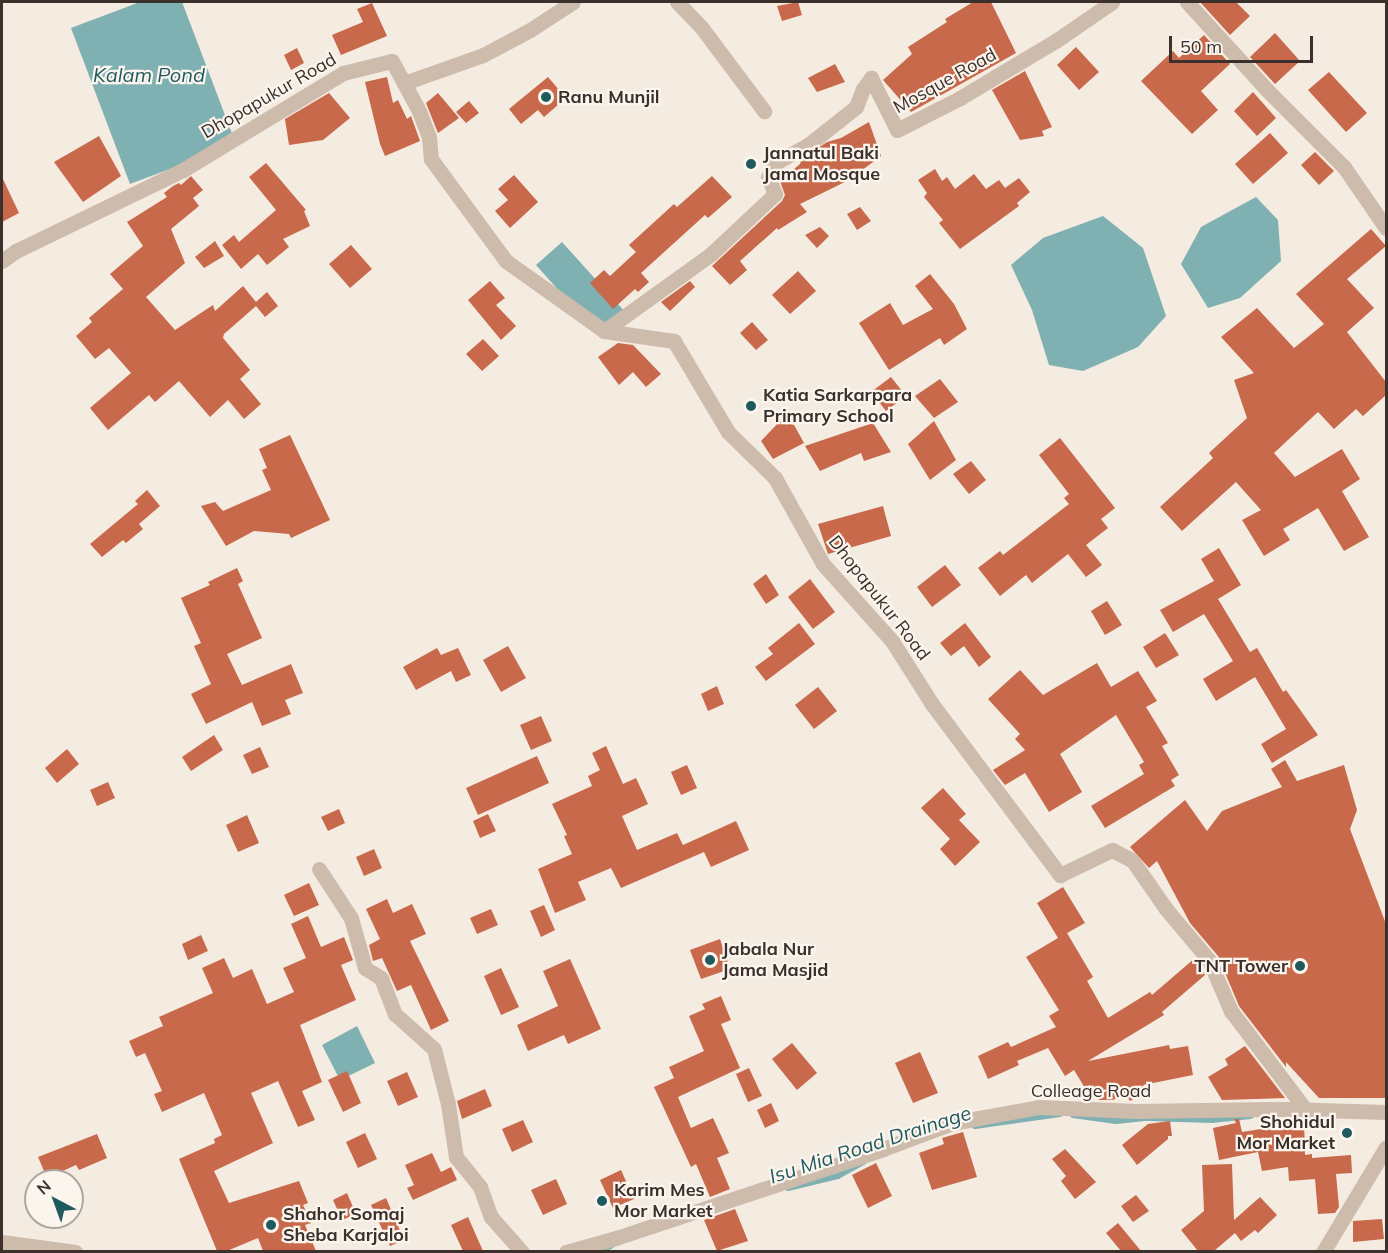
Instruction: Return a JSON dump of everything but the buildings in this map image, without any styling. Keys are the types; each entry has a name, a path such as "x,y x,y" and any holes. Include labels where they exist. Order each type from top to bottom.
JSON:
{"street":[{"path":"404,83 483,55 530,30 573,2"},
{"path":"677,2 702,28 764,111"},
{"name":"Mosque Road","path":"604,332 711,254 776,194 768,177 777,162 808,145 856,108 863,89 871,78 897,130 960,98 1112,2"},
{"path":"1187,2 1267,90 1344,166 1386,228"},
{"name":"Dhopapukur Road","path":"2,261 65,226 183,170 343,73 392,60 429,137 431,159 506,261 604,332 674,341 728,432 775,478 823,564 892,641 932,704 1060,875 1112,850 1132,860 1167,909 1209,960 1231,1011 1306,1110"},
{"path":"320,869 351,918 365,968 381,978 395,1014 434,1050 448,1104 456,1157 480,1186 491,1217 522,1251"},
{"name":"Colleage Road","path":"566,1251 638,1231 883,1149 952,1123 1039,1107 1136,1111 1386,1112"},
{"path":"1323,1251 1386,1147"},
{"path":"2,1242 75,1251"}],"water":[{"name":"Kalam Pond","path":"140,2 182,2 236,144 130,184 71,28"},
{"path":"1256,197 1278,220 1281,261 1240,298 1208,308 1181,264 1201,227"},
{"path":"1103,216 1143,248 1166,316 1138,347 1083,371 1049,365 1032,310 1011,265 1043,238"},
{"path":"562,242 626,313 600,337 536,265"},
{"path":"357,1026 375,1063 340,1080 322,1045"}],"waterway":[{"name":"Isu Mia Road Drainage","path":"975,1126 1060,1114"},
{"name":"Isu Mia Road Drainage","path":"1073,1115 1116,1121 1147,1118 1212,1120 1251,1116"},
{"name":"Isu Mia Road Drainage","path":"788,1188 838,1176 863,1162"},
{"name":"Isu Mia Road Drainage","path":"596,1252 611,1246"}],"place":[{"name":"Ranu Munjil","path":"546,97"},
{"name":"Jannatul Baki Jama Mosque","path":"751,164"},
{"name":"Katia Sarkarpara Primary School","path":"751,406"},
{"name":"Jabala Nur Jama Masjid","path":"710,960"},
{"name":"TNT Tower","path":"1300,966"},
{"name":"Shohidul Mor Market","path":"1347,1133"},
{"name":"Karim Mes Mor Market","path":"602,1201"},
{"name":"Shahor Somaj Sheba Karjaloi","path":"271,1225"}]}
